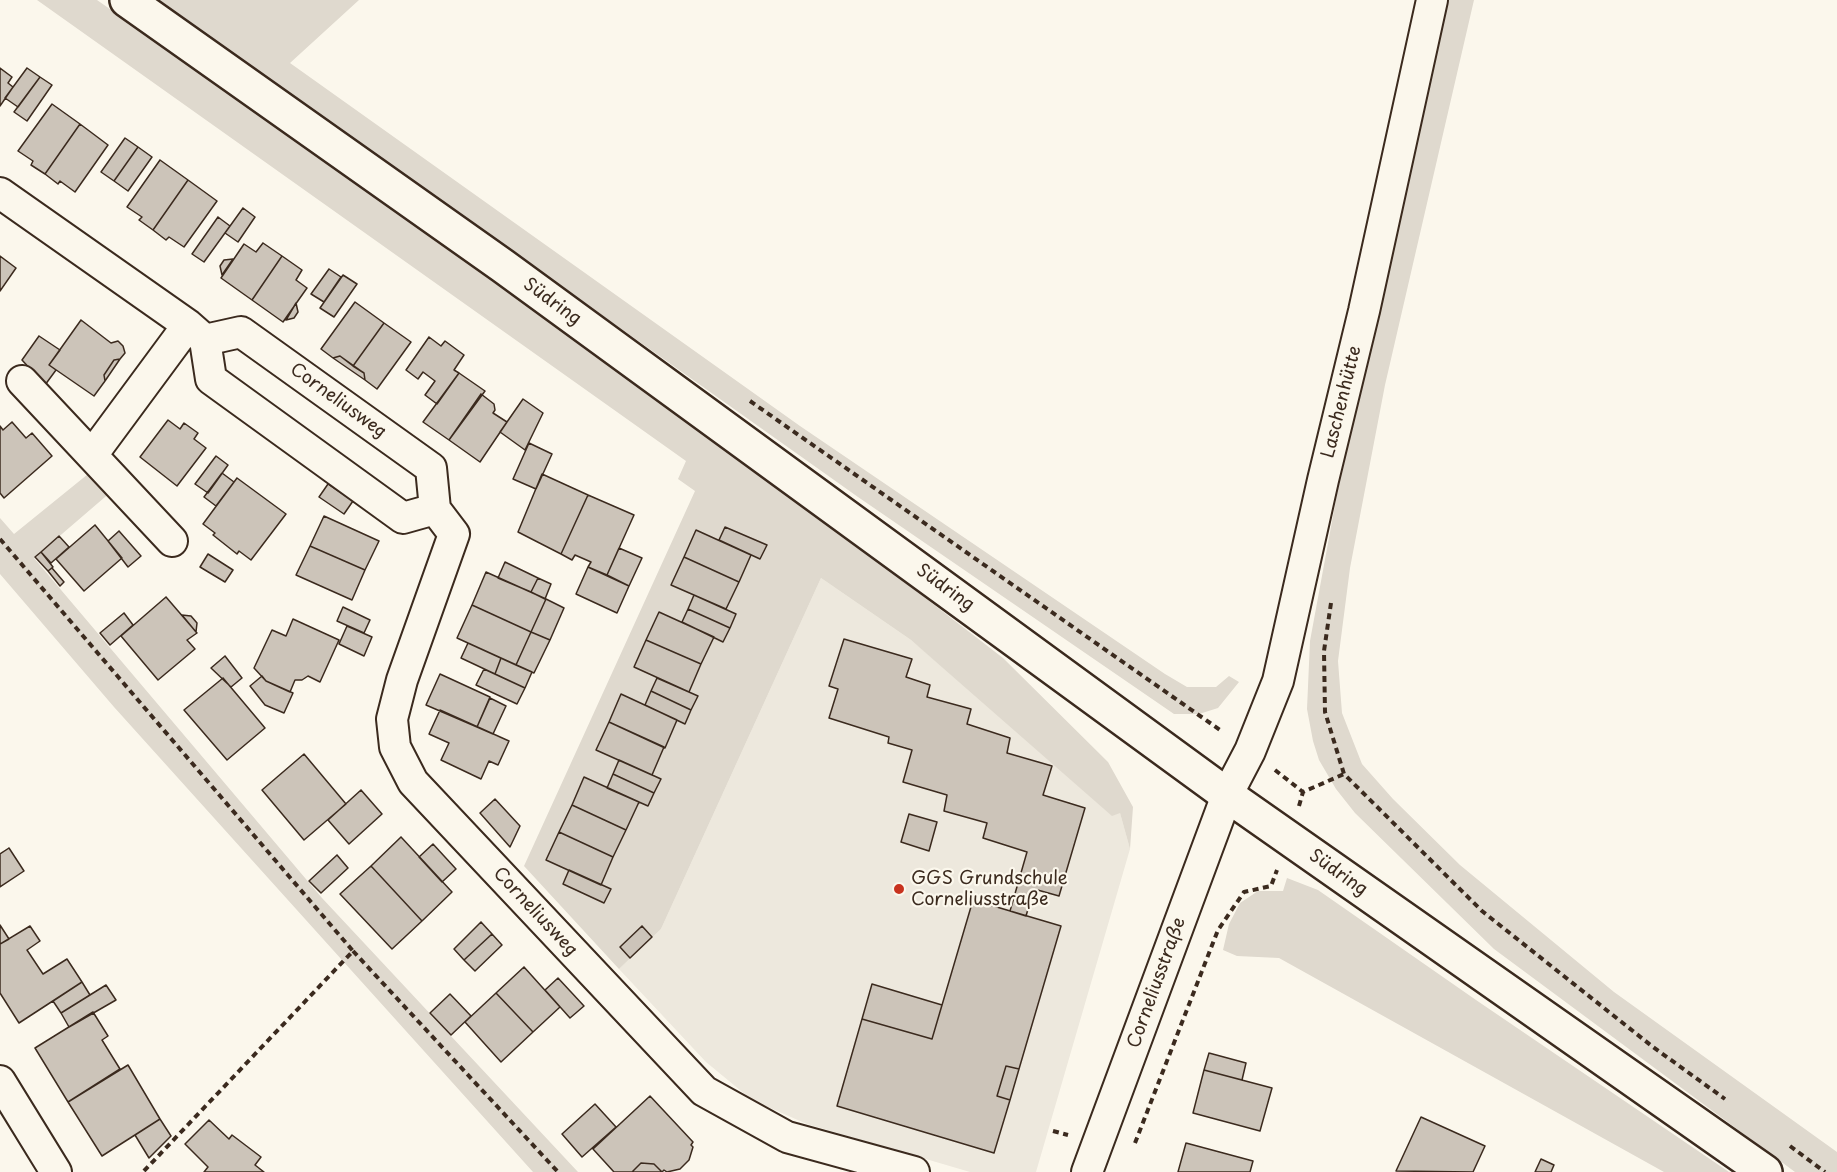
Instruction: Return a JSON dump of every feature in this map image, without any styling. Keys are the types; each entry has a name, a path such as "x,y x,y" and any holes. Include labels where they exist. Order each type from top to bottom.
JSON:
{"main road":[{"name":"Südring","path":"127,0 503,266 1227,795 1765,1172"}],"street":[{"name":"Laschenhütte","path":"1227,795 1250,751 1278,681 1364,311 1432,0"},
{"path":"0,193 196,332 212,379 403,518 435,509"},
{"path":"92,455 196,332"},
{"name":"Corneliusweg","path":"196,332 241,332 431,468 435,509 454,534 402,680 392,720 395,747 413,782 704,1091 787,1137 914,1172"},
{"path":"22,381 172,541"},
{"name":"Corneliusstraße","path":"1087,1172 1227,795"},
{"path":"0,1081 56,1172"}],"path":[{"path":"744,397 1250,751 1303,792"},
{"path":"0,539 353,951 558,1172"},
{"path":"1053,1131 1098,1143 1130,1155 1218,930 1244,892 1271,886 1303,792 1344,774 1482,911 1653,1047 1729,1102"},
{"path":"143,1172 353,951"},
{"path":"1787,1144 1825,1172"}],"shaded area":[{"path":"37,0 97,0 440,240 731,448 1003,658 1108,762 1133,807 1130,849 1120,813 1112,816 911,640 821,578 661,929 619,969 524,866 695,491 678,479 686,461"},
{"path":"158,0 359,0 290,63 800,426 1165,674 1187,687 1216,687 1229,676 1239,682 1218,708 1199,714 1174,714 858,497"},
{"path":"1444,0 1474,0 1385,385 1350,568 1338,661 1342,713 1362,764 1393,799 1460,865 1614,992 1837,1152 1837,1172 1795,1172 1494,949 1355,813 1336,789 1319,760 1307,709 1310,641 1349,429"},
{"path":"93,470 112,491 34,558 322,898 578,1172 533,1172 114,707 0,574 0,518 14,534"},
{"name":"GGS Grundschule Corneliusstraße","path":"821,578 911,640 1120,813 1130,849 1036,1172 970,1172 807,1124 752,1100 706,1062 619,969 661,929"},
{"path":"1287,878 1318,890 1729,1172 1664,1172 1279,958 1237,956 1223,950 1229,924 1240,903 1258,891 1283,891"}],"building":[{"path":"0,68 12,77 8,83 13,87 0,106"},
{"path":"27,68 40,77 18,107 5,98"},
{"path":"40,77 52,85 27,121 14,112"},
{"path":"52,104 80,124 45,174 31,165 33,161 18,151"},
{"path":"80,124 108,145 75,192 60,181 58,184 45,174"},
{"path":"125,138 138,147 114,181 101,172"},
{"path":"138,147 152,157 128,191 114,181"},
{"path":"160,160 188,180 153,230 139,220 142,217 127,207"},
{"path":"188,180 217,201 184,247 169,237 166,240 153,230"},
{"path":"243,208 255,217 238,242 225,233"},
{"path":"218,217 230,226 204,262 192,254"},
{"path":"263,243 282,256 252,300 221,278 244,244 256,252"},
{"path":"0,256 16,268 0,291"},
{"path":"282,256 302,270 296,280 307,288 283,322 252,300"},
{"path":"233,259 222,275 220,266 224,260"},
{"path":"329,269 341,277 324,302 311,294"},
{"path":"343,275 357,284 334,317 320,308"},
{"path":"355,302 384,323 353,366 340,356 333,358 321,349"},
{"path":"296,303 298,312 294,318 286,320"},
{"path":"81,320 111,343 118,341 125,353 120,359 114,360 104,375 105,381 94,396 49,365"},
{"path":"384,323 411,342 377,389 365,380 364,373 353,366"},
{"path":"39,336 60,350 49,365 56,370 45,385 22,360"},
{"path":"429,337 441,346 445,341 464,355 454,370 459,373 437,404 425,395 435,381 423,372 418,379 406,370"},
{"path":"340,356 364,373 365,380 333,358"},
{"path":"120,359 105,381 104,375 114,360"},
{"path":"459,373 485,391 449,440 423,422"},
{"path":"481,394 494,404 493,413 507,422 480,462 449,440"},
{"path":"523,399 543,413 525,450 500,432"},
{"path":"168,420 180,429 184,423 198,433 194,439 206,448 177,486 140,457"},
{"path":"12,422 26,438 32,433 52,456 4,498 0,493 0,426 3,430"},
{"path":"529,443 552,454 536,489 513,479"},
{"path":"216,456 228,465 208,493 195,484"},
{"path":"222,473 234,482 216,506 204,497"},
{"path":"542,474 588,495 561,554 518,532"},
{"path":"237,478 286,514 251,560 239,551 237,554 203,524"},
{"path":"328,484 353,501 344,514 319,497"},
{"path":"588,495 634,515 607,575 588,567 591,562 575,555 572,560 561,554"},
{"path":"324,516 379,541 365,570 310,546"},
{"path":"95,525 122,558 84,591 56,559"},
{"path":"725,527 767,545 760,559 719,540"},
{"path":"696,530 751,555 739,582 684,557"},
{"path":"119,531 141,556 128,567 108,541"},
{"path":"59,536 69,547 51,563 41,552"},
{"path":"310,546 365,570 352,600 296,575"},
{"path":"619,548 642,558 629,586 607,575"},
{"path":"41,552 53,567 48,571 35,557"},
{"path":"208,554 233,570 225,582 200,567"},
{"path":"684,557 739,582 726,609 671,585"},
{"path":"505,562 538,578 531,592 498,578"},
{"path":"588,567 629,586 617,613 576,594"},
{"path":"52,568 64,582 60,586 48,571"},
{"path":"486,572 546,599 531,632 472,605"},
{"path":"538,578 551,584 545,599 531,592"},
{"path":"694,595 736,614 730,628 688,609"},
{"path":"166,597 197,633 187,640 195,649 158,680 121,636"},
{"path":"546,599 564,608 550,640 531,632"},
{"path":"472,605 531,632 516,665 457,638"},
{"path":"343,607 370,620 364,633 337,621"},
{"path":"688,609 730,628 723,642 682,622"},
{"path":"659,612 714,637 701,664 646,640"},
{"path":"124,613 133,625 110,645 100,633"},
{"path":"182,615 191,616 197,623 196,632"},
{"path":"293,619 339,640 320,682 308,676 302,680 295,680 290,692 266,681 254,668 272,630 286,636"},
{"path":"347,626 372,637 364,656 339,644"},
{"path":"531,632 550,640 534,673 516,665"},
{"path":"844,639 912,659 906,677 930,685 927,697 971,709 967,724 1010,738 1007,753 1052,766 1043,795 1085,808 1059,896 1034,889 1026,916 1010,911 1027,852 983,838 987,823 944,811 947,795 903,782 912,750 888,743 889,737 829,718 838,689 829,686"},
{"path":"646,640 701,664 689,692 634,667"},
{"path":"468,643 501,658 495,674 461,658"},
{"path":"225,656 242,678 231,687 211,668"},
{"path":"501,658 532,672 525,688 495,674"},
{"path":"484,669 525,688 517,704 476,685"},
{"path":"440,674 490,697 477,727 426,705"},
{"path":"262,676 266,681 293,693 284,713 265,705 250,686"},
{"path":"223,678 265,728 227,760 184,710"},
{"path":"657,678 698,696 691,710 651,691"},
{"path":"651,691 691,710 685,724 645,705"},
{"path":"621,694 677,720 665,748 609,722"},
{"path":"490,698 506,706 493,734 477,727"},
{"path":"440,710 509,741 498,765 489,761 481,779 441,760 449,743 429,734"},
{"path":"609,722 664,747 652,775 596,750"},
{"path":"304,754 346,804 304,840 262,790"},
{"path":"619,760 661,779 654,793 613,774"},
{"path":"613,774 654,793 648,806 607,788"},
{"path":"584,777 639,802 626,830 572,805"},
{"path":"361,790 382,814 349,844 328,820"},
{"path":"495,799 520,826 510,847 480,813"},
{"path":"572,805 626,830 613,857 559,832"},
{"path":"909,814 937,822 929,851 901,842"},
{"path":"559,832 613,857 601,885 546,860"},
{"path":"401,837 452,892 422,921 371,866"},
{"path":"433,844 456,869 442,882 419,857"},
{"path":"9,848 24,871 0,887 0,854"},
{"path":"337,855 348,868 321,893 309,881"},
{"path":"371,866 422,921 392,949 340,894"},
{"path":"569,870 611,889 604,903 563,884"},
{"path":"973,900 1061,926 1019,1069 1006,1066 997,1096 1010,1100 994,1153 837,1106 862,1019 932,1039"},
{"path":"481,922 492,934 464,960 454,949"},
{"path":"0,925 9,939 0,944"},
{"path":"30,926 40,941 27,950 43,974 67,959 82,982 19,1023 0,993 0,944"},
{"path":"642,926 652,937 630,958 620,947"},
{"path":"492,934 502,945 475,971 464,960"},
{"path":"524,967 560,1007 533,1032 496,993"},
{"path":"558,978 584,1006 570,1018 545,990"},
{"path":"82,982 90,995 61,1013 53,1001"},
{"path":"872,984 942,1005 932,1039 862,1019"},
{"path":"106,985 116,1000 69,1027 61,1013"},
{"path":"496,993 533,1032 501,1062 465,1022"},
{"path":"450,994 471,1016 451,1035 430,1013"},
{"path":"93,1012 108,1036 102,1040 120,1069 68,1102 35,1048"},
{"path":"1209,1053 1246,1063 1242,1080 1204,1070"},
{"path":"128,1065 160,1119 102,1156 68,1102"},
{"path":"1006,1066 1019,1069 1010,1100 997,1096"},
{"path":"1204,1070 1272,1088 1260,1131 1193,1113"},
{"path":"650,1096 693,1142 689,1160 680,1169 667,1172 664,1170 662,1172 654,1164 641,1163 632,1172 614,1172 593,1149"},
{"path":"595,1104 616,1127 582,1157 562,1134"},
{"path":"1421,1117 1485,1146 1473,1172 1396,1171"},
{"path":"160,1119 171,1136 149,1158 135,1135"},
{"path":"209,1120 229,1139 232,1135 261,1157 255,1165 264,1172 204,1172 208,1167 185,1144"},
{"path":"1186,1143 1253,1161 1250,1172 1178,1172"},
{"path":"1541,1159 1554,1165 1551,1172 1535,1172"},
{"path":"641,1163 654,1164 662,1172 632,1172"}],"place":[{"name":"GGS Grundschule Corneliusstraße","path":"899,889"}]}
